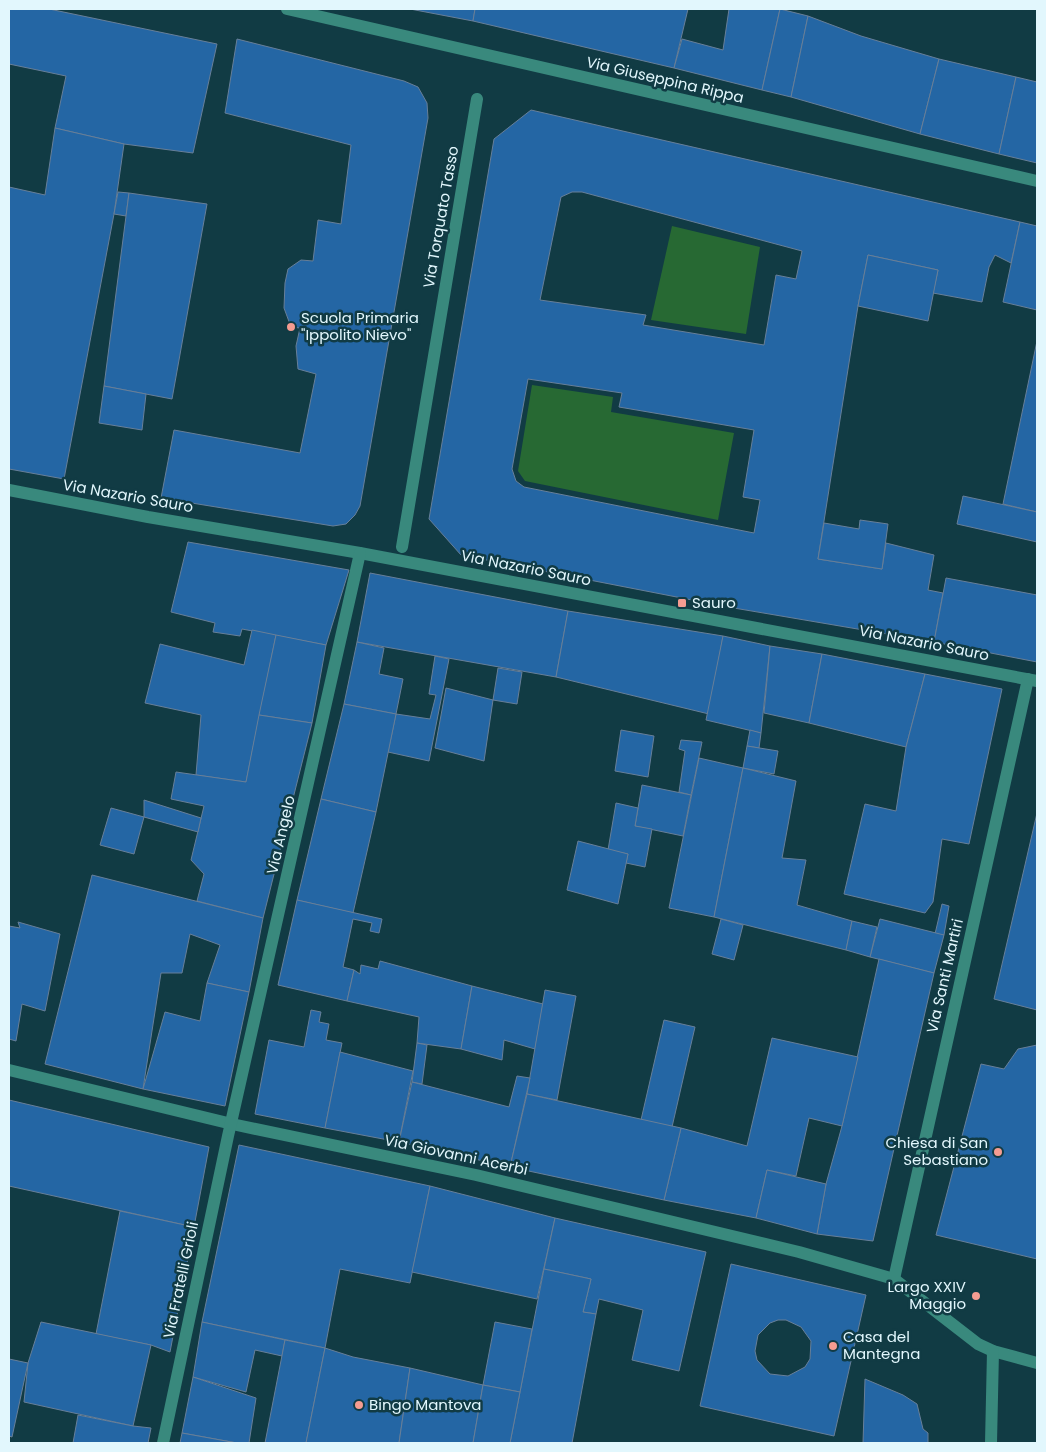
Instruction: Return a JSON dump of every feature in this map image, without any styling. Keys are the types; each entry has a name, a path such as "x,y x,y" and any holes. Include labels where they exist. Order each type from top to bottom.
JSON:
{"street":[{"name":"Via Giuseppina Rippa","path":"287,9 1037,181"},
{"name":"Via Torquato Tasso","path":"402,547 478,99"},
{"name":"Via Nazario Sauro","path":"9,490 148,517 360,553 1033,680"},
{"name":"Via Angelo","path":"232,1124 360,553"},
{"name":"Via Santi Martiri","path":"894,1279 1033,680"},
{"name":"Via Giovanni Acerbi","path":"9,1070 232,1124 476,1175 800,1252 894,1279"},
{"name":"Via Fratelli Grioli","path":"163,1443 232,1124"},
{"path":"894,1279 964,1335 993,1351 1037,1363"},
{"path":"990,1443 993,1351"}],"green space":[{"path":"672,226 760,247 746,334 651,320"},
{"path":"532,385 613,397 611,412 734,433 718,520 525,481 518,471"}],"building":[{"path":"9,9 49,9 217,44 193,153 124,144 55,128 66,76 9,64"},
{"path":"410,9 475,9 473,21"},
{"path":"475,9 688,9 674,68 473,21"},
{"path":"729,9 780,9 762,90 674,68 682,39 723,50"},
{"path":"780,9 808,16 791,97 762,90"},
{"path":"808,16 861,36 939,59 920,134 791,97"},
{"path":"237,39 404,81 418,87 427,103 428,118 360,506 355,515 346,524 333,526 161,498 174,430 300,453 316,374 298,369 296,346 300,328 291,327 284,308 285,283 288,269 301,260 313,261 318,220 341,224 351,145 225,113"},
{"path":"939,59 1016,77 999,154 920,134"},
{"path":"1016,77 1037,82 1037,163 999,154"},
{"path":"531,110 1020,222 1011,263 995,255 989,267 982,302 933,293 938,270 868,255 858,306 818,559 882,569 886,543 934,555 928,590 943,593 934,642 728,607 461,555 429,519 494,139","holes":["572,192 582,192 802,251 796,279 776,275 764,345 643,325 646,315 540,300 561,197","528,379 622,393 619,407 754,430 743,497 760,500 754,533 524,487 516,481 512,469"]},
{"path":"55,128 124,144 114,214 64,479 9,469 9,187 45,195"},
{"path":"118,192 129,193 126,216 114,214"},
{"path":"129,193 207,204 172,399 104,386"},
{"path":"1020,222 1037,226 1037,310 1003,302"},
{"path":"868,255 938,270 928,321 858,306"},
{"path":"1037,341 1037,512 1003,504"},
{"path":"104,386 146,394 142,430 99,423"},
{"path":"963,496 1037,512 1037,542 957,524"},
{"path":"860,520 888,524 882,569 818,559 824,523 859,529"},
{"path":"188,542 349,570 326,645 242,629 240,636 213,632 215,623 171,612"},
{"path":"370,573 568,611 556,677 357,642"},
{"path":"946,578 1037,595 1037,662 934,642"},
{"path":"568,611 723,636 709,714 556,677"},
{"path":"252,630 276,635 246,782 196,775 201,715 145,703 160,644 244,665"},
{"path":"276,635 326,645 312,723 259,715"},
{"path":"723,636 770,646 761,733 706,720"},
{"path":"357,642 384,648 379,674 403,679 396,714 344,704"},
{"path":"770,646 822,654 809,723 764,713"},
{"path":"822,654 925,674 906,747 809,723"},
{"path":"435,656 449,659 429,761 388,752 396,714 430,719 436,695 429,694"},
{"path":"498,668 522,672 517,704 493,700"},
{"path":"925,674 1002,689 969,844 942,839 933,902 925,913 844,894 865,804 896,811 906,747"},
{"path":"446,688 493,700 484,761 435,748"},
{"path":"344,704 396,714 376,812 321,799"},
{"path":"259,715 312,723 263,918 197,901 204,874 191,860 204,806 171,799 176,772 246,782"},
{"path":"621,730 654,736 648,777 615,771"},
{"path":"750,730 761,733 759,748 747,746"},
{"path":"681,740 702,742 691,795 679,792 685,751 679,749"},
{"path":"747,746 778,751 774,774 743,768"},
{"path":"699,758 743,768 714,917 669,908"},
{"path":"743,768 796,781 782,858 806,860 797,905 852,921 846,950 714,917"},
{"path":"642,785 691,795 683,836 635,826"},
{"path":"321,799 376,812 353,913 297,900"},
{"path":"144,800 201,818 198,832 144,817"},
{"path":"616,803 638,808 635,826 652,829 645,867 626,863 628,854 608,850"},
{"path":"111,808 144,817 134,854 100,845"},
{"path":"1037,813 1037,1010 994,999"},
{"path":"578,841 628,854 618,904 567,890"},
{"path":"92,875 263,918 249,992 207,983 220,945 190,934 182,973 161,973 143,1089 45,1064"},
{"path":"297,900 382,919 379,933 370,931 372,923 353,919 343,967 354,970 347,1001 278,985"},
{"path":"942,904 949,906 944,935 935,934"},
{"path":"721,919 743,925 734,960 712,954"},
{"path":"880,919 944,935 934,973 870,957"},
{"path":"852,921 877,927 870,957 846,950"},
{"path":"18,922 60,934 45,1011 22,1004 16,1041 9,1039 9,926 20,928"},
{"path":"879,959 934,973 873,1241 817,1234 826,1184 842,1126"},
{"path":"380,961 472,986 461,1049 417,1043 419,1017 347,1001 354,970 360,974 361,965 378,969"},
{"path":"207,983 249,992 225,1106 143,1089 165,1012 200,1021"},
{"path":"472,986 543,1004 535,1049 504,1040 502,1060 461,1049"},
{"path":"545,990 576,996 557,1100 527,1094"},
{"path":"311,1010 321,1012 319,1022 329,1024 326,1040 342,1043 325,1128 255,1114 269,1040 304,1047"},
{"path":"664,1020 695,1027 672,1127 641,1120"},
{"path":"772,1038 858,1057 842,1126 809,1118 796,1176 767,1170 756,1218 664,1200 681,1128 747,1146"},
{"path":"417,1043 427,1045 422,1084 412,1082"},
{"name":"Chiesa di San Sebastiano","path":"1037,1045 1037,1259 936,1235 981,1064 1004,1069 1018,1049"},
{"path":"340,1052 413,1071 399,1142 325,1128"},
{"path":"517,1076 530,1078 510,1167 399,1142 412,1082 509,1107"},
{"path":"527,1094 681,1128 664,1200 510,1167"},
{"path":"9,1100 209,1147 194,1227 9,1186"},
{"path":"239,1145 430,1186 410,1283 340,1269 325,1348 202,1322"},
{"path":"767,1170 826,1184 817,1234 756,1218"},
{"path":"430,1186 555,1218 537,1299 412,1272"},
{"path":"120,1211 194,1227 170,1352 151,1345 96,1334"},
{"path":"555,1218 706,1252 679,1371 632,1360 643,1310 599,1299 596,1314 583,1312 591,1279 544,1269"},
{"name":"Casa del Mantegna","path":"731,1264 866,1295 834,1436 700,1406","holes":["786,1320 801,1327 811,1341 810,1359 805,1367 788,1376 770,1374 757,1360 755,1351 758,1335 770,1323"]},
{"path":"544,1269 591,1279 583,1312 596,1314 572,1443 510,1443"},
{"path":"41,1322 151,1345 133,1426 24,1402 28,1363"},
{"path":"202,1322 285,1340 282,1356 255,1350 246,1392 193,1377"},
{"path":"495,1322 532,1329 520,1392 483,1385"},
{"path":"285,1340 325,1348 306,1443 265,1443"},
{"name":"Bingo Mantova","path":"325,1348 353,1357 410,1368 399,1443 306,1443"},
{"path":"9,1359 28,1363 12,1437 9,1436"},
{"path":"410,1368 483,1385 473,1443 399,1443"},
{"path":"193,1377 256,1398 249,1443 237,1443 182,1433"},
{"path":"865,1379 903,1395 917,1404 923,1429 928,1433 928,1443 863,1443"},
{"path":"483,1385 520,1392 510,1443 473,1443"},
{"path":"78,1415 151,1428 148,1443 73,1443"},
{"path":"182,1433 237,1443 180,1443"}],"place":[{"name":"Scuola Primaria \"Ippolito Nievo\"","path":"291,327"},
{"name":"Sauro","path":"682,603"},
{"name":"Chiesa di San Sebastiano","path":"998,1152"},
{"name":"Largo XXIV Maggio","path":"976,1296"},
{"name":"Casa del Mantegna","path":"833,1346"},
{"name":"Bingo Mantova","path":"359,1405"}]}
